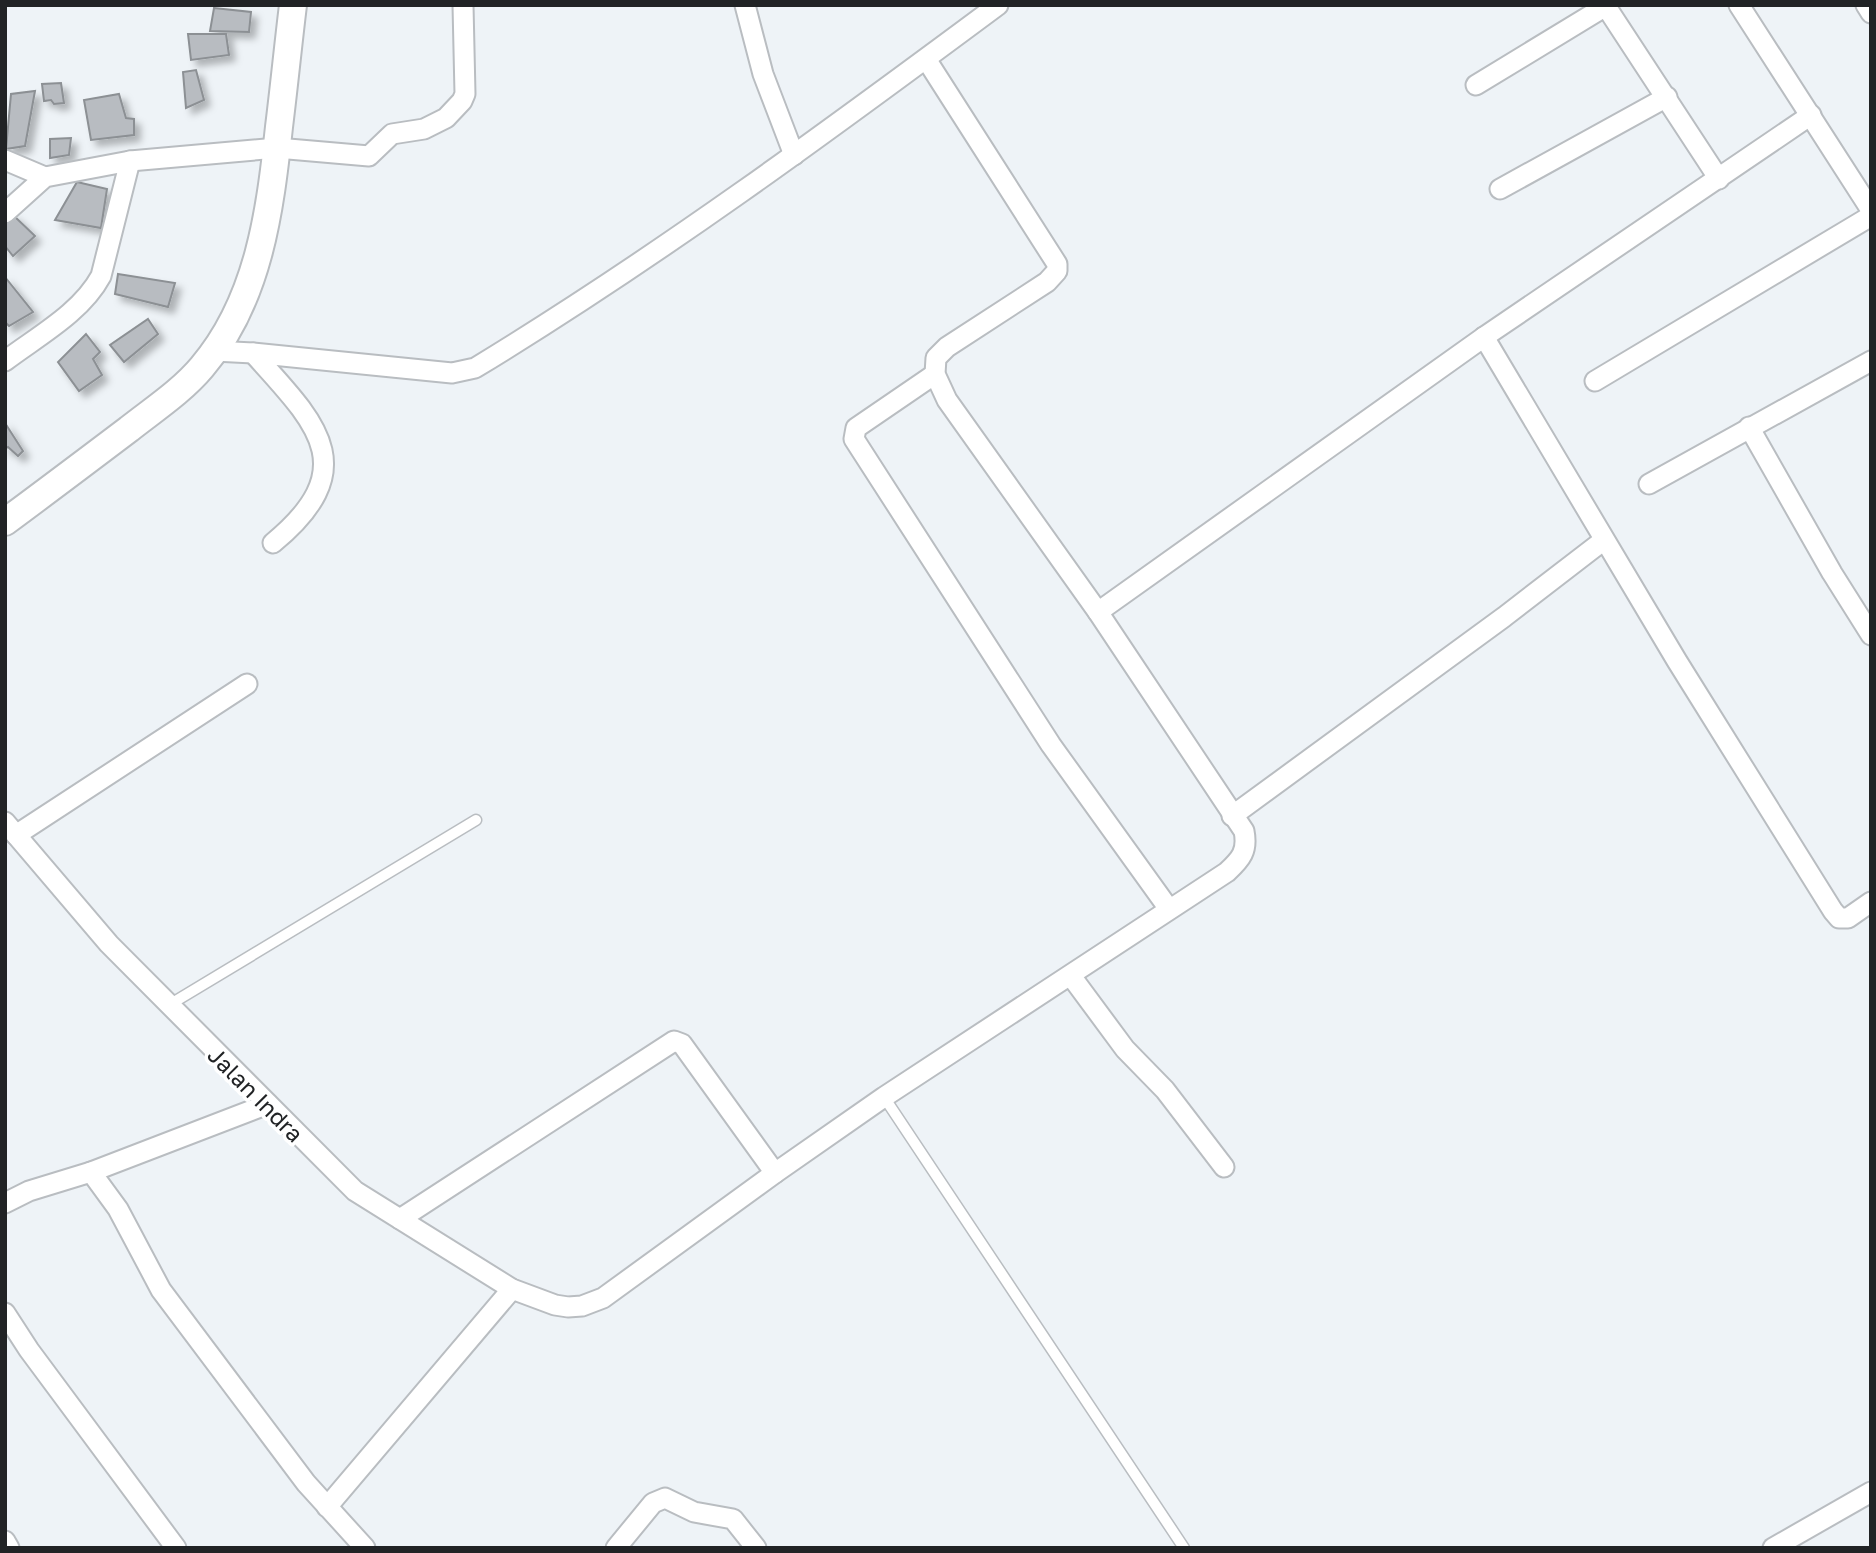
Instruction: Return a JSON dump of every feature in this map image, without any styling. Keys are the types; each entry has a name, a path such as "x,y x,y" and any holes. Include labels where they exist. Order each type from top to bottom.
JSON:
{"main road":[{"path":"5,522 190,379 214,351 237,313 255,271 267,218 293,5"}],"street":[{"path":"5,213 45,177 130,161 277,148 369,156 392,134 424,129 446,118 462,102 463,5"},
{"path":"745,5 763,74 794,155"},
{"path":"214,351 452,373 475,368 654,254 998,5"},
{"path":"1739,5 1871,210"},
{"path":"1866,5 1871,13"},
{"path":"1476,85 1606,6 1719,179"},
{"path":"400,1219 674,1041 682,1044 775,1172 884,1097 1203,889 1241,858 1247,845 1244,831 1098,612 947,400 935,374 936,358 947,348 1047,282 1057,271 1057,264 926,59"},
{"path":"1500,189 1667,97"},
{"path":"1098,612 1484,337 1811,115"},
{"path":"5,160 45,177"},
{"path":"5,361 74,309 92,292 101,276 130,161"},
{"path":"1595,381 1871,216"},
{"path":"1484,337 1677,661 1833,911 1839,918 1848,918 1871,902"},
{"path":"253,353 307,414 318,434 325,460 320,485 294,526 273,543"},
{"path":"1649,484 1871,361"},
{"path":"935,374 856,428 854,439 1051,745 1169,909"},
{"path":"1749,427 1832,573 1871,635"},
{"path":"1233,816 1604,540"},
{"path":"11,828 247,684"},
{"name":"Jalan Indra","path":"11,828 109,944 355,1191 512,1289 555,1306 582,1306 603,1298 775,1172"},
{"path":"1071,976 1125,1049 1166,1090 1224,1167"},
{"path":"5,1203 29,1191 91,1172 268,1104"},
{"path":"91,1172 124,1218 152,1276 162,1290 306,1483 365,1548"},
{"path":"327,1507 512,1289"},
{"path":"5,1313 29,1350 176,1548"},
{"path":"1773,1548 1871,1492"},
{"path":"616,1548 653,1503 665,1498 694,1512 733,1519 756,1548"},
{"path":"5,1541 9,1548"}],"lane":[{"path":"169,1005 475,820"},
{"path":"884,1097 1184,1548"}],"building":[{"path":"214,8 251,12 249,32 210,31"},
{"path":"188,34 226,34 229,55 191,60"},
{"path":"196,70 204,100 186,108 183,72"},
{"path":"61,83 64,103 44,101 42,84"},
{"path":"35,91 25,146 6,149 11,94"},
{"path":"119,94 126,118 134,119 134,135 91,140 84,100"},
{"path":"71,138 69,155 50,158 50,139"},
{"path":"77,182 107,189 101,228 55,220"},
{"path":"12,214 35,236 13,256 5,246 5,220"},
{"path":"118,274 175,283 168,307 115,294"},
{"path":"5,277 33,312 9,326 5,322"},
{"path":"148,319 158,334 124,362 110,345"},
{"path":"86,334 100,352 93,359 102,375 79,391 58,362"},
{"path":"5,423 23,451 18,456 8,447 5,449"}]}
